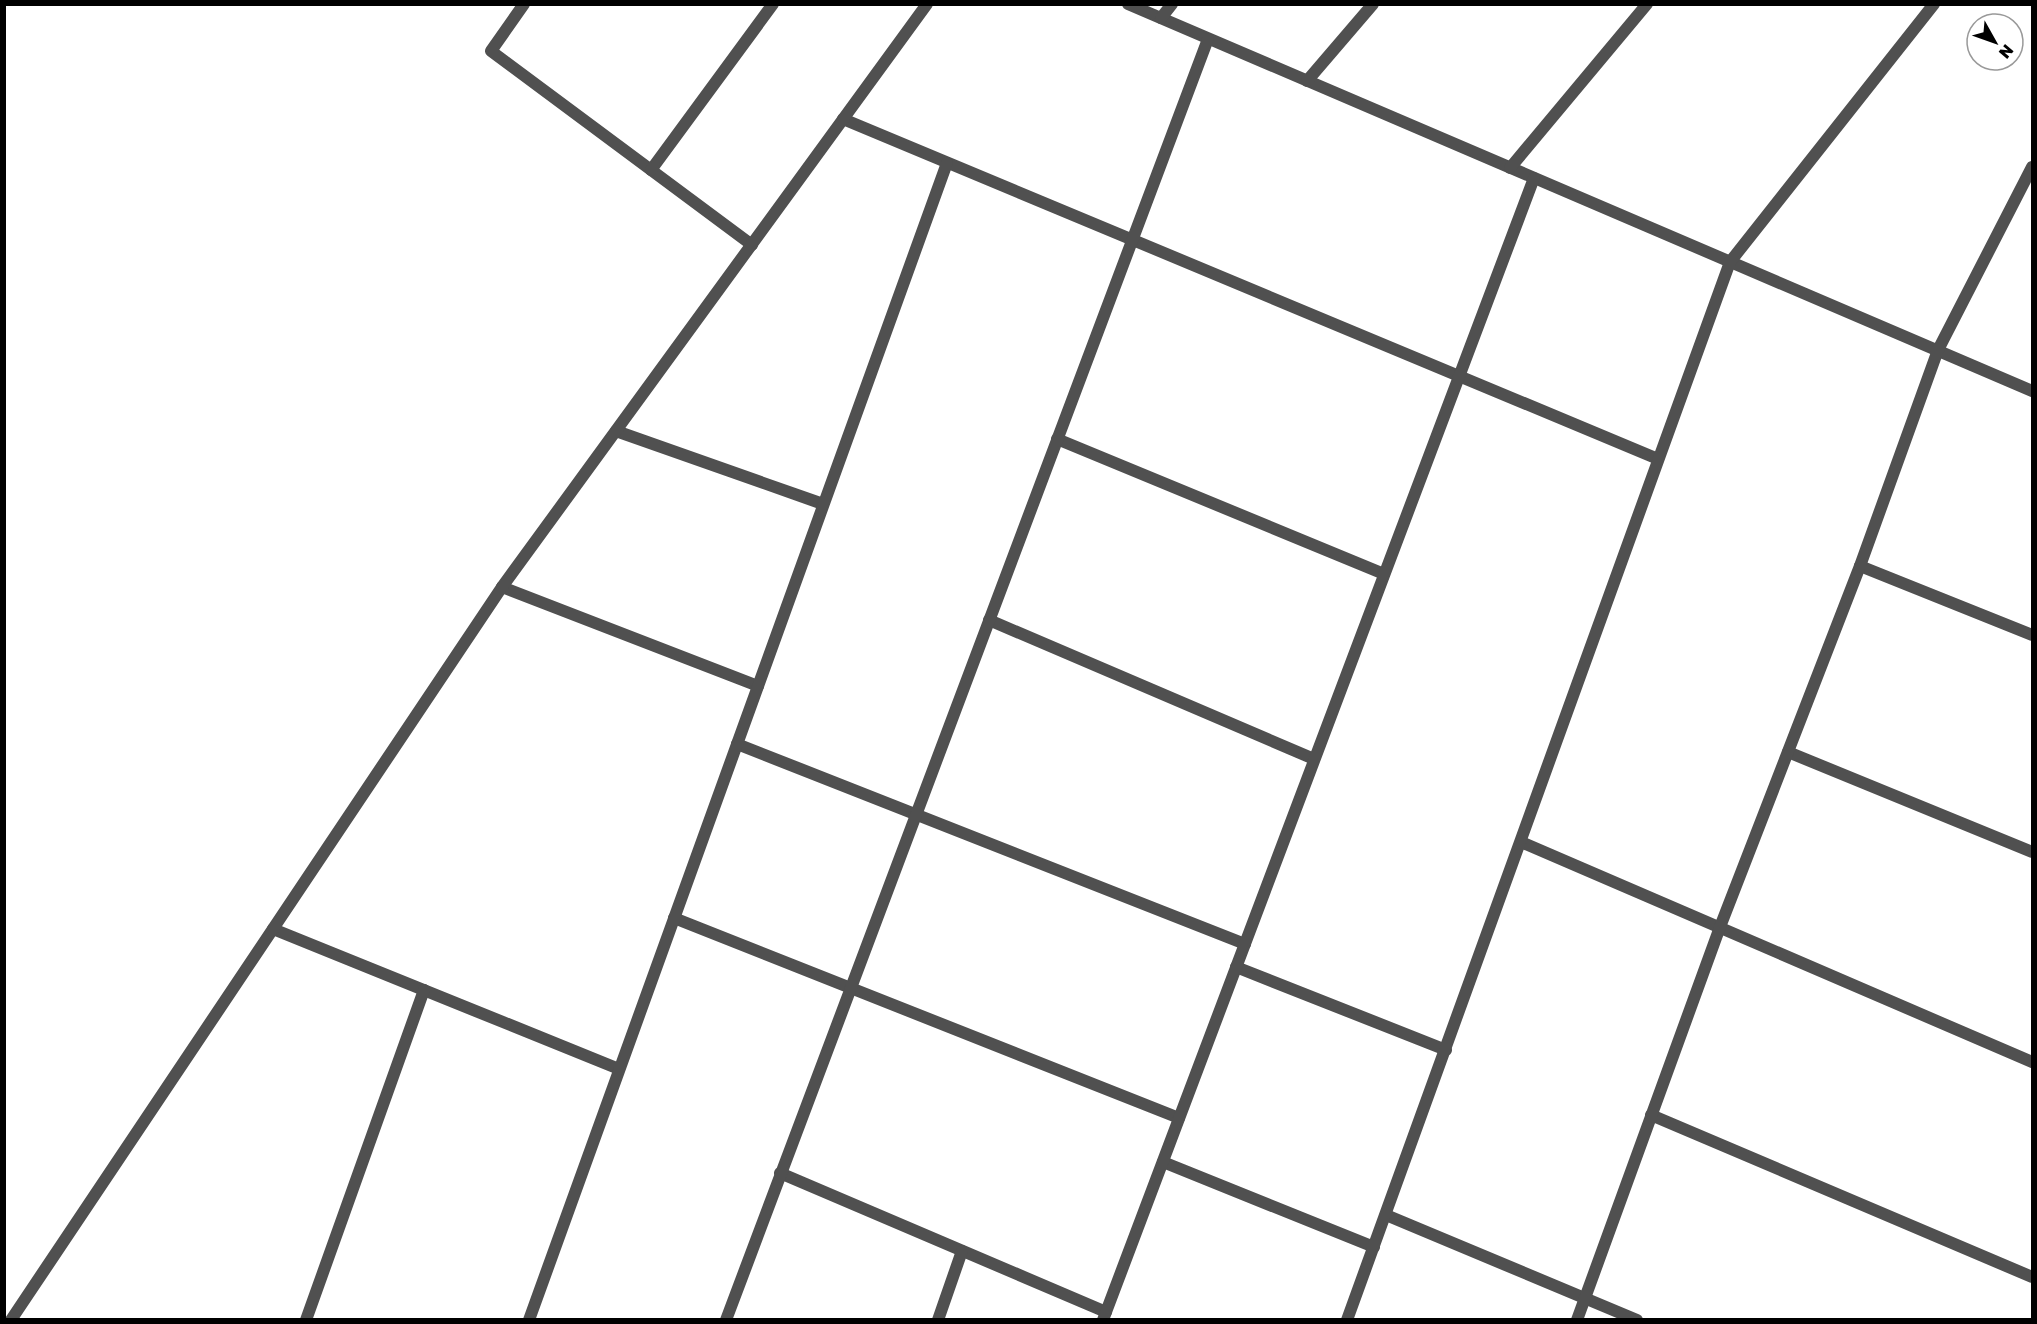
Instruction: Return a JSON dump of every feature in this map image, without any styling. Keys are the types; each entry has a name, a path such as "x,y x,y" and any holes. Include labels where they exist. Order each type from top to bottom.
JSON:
{"street":[{"path":"524,4 490,51 752,245"},
{"path":"651,170 773,4"},
{"path":"11,1320 502,587 927,4"},
{"path":"1128,4 2032,391"},
{"path":"1161,18 1173,4"},
{"path":"1307,81 1373,4"},
{"path":"1510,168 1647,4"},
{"path":"1347,1320 1730,262 1934,4"},
{"path":"726,1320 1208,39"},
{"path":"843,119 1658,459"},
{"path":"529,1320 947,163"},
{"path":"1577,1320 1720,927 1860,566 1938,350 2032,167"},
{"path":"780,1173 963,1251 1105,1316 1534,178"},
{"path":"616,430 823,504"},
{"path":"1057,439 1384,574"},
{"path":"1860,566 2032,635"},
{"path":"502,587 758,686"},
{"path":"989,620 1314,759"},
{"path":"737,744 1245,944"},
{"path":"1788,752 2032,852"},
{"path":"1521,842 2032,1062"},
{"path":"674,918 1179,1118"},
{"path":"273,929 619,1069"},
{"path":"1236,967 1446,1050"},
{"path":"306,1320 424,990"},
{"path":"1651,1115 2032,1277"},
{"path":"1163,1162 1374,1247"},
{"path":"1386,1215 1637,1320"},
{"path":"938,1320 963,1251"}]}
